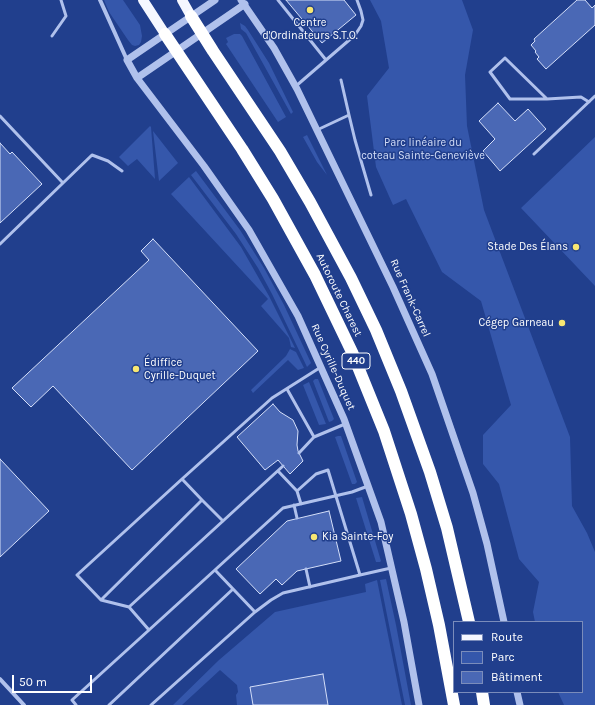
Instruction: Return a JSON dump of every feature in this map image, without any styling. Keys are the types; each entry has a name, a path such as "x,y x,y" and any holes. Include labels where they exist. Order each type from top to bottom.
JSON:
{"highway":[{"name":"Autoroute Charest","path":"191,16 259,119 302,190 338,252 376,330 401,391 430,472 447,528 469,621"},
{"name":"Autoroute Charest","path":"165,34 242,149 284,217 327,298 363,377 395,465 419,542 439,625 454,705"},
{"path":"482,693 484,705"}],"main road":[{"name":"Autoroute Charest","path":"143,0 165,34"},
{"name":"Autoroute Charest","path":"182,0 191,16"}],"street":[{"name":"Rue Cyrille-Duquet","path":"100,0 127,60 137,78 204,166 249,230 298,316 345,424 381,522 404,622 419,705"},
{"path":"127,60 215,0"},
{"name":"Rue Frank-Carrel","path":"176,51 243,2 274,48 317,130 393,287 432,374 473,493 487,544 504,621"},
{"path":"137,78 176,51"},
{"path":"0,680 24,705"},
{"path":"517,693 520,705"}],"lane":[{"path":"52,36 66,16 61,0"},
{"path":"278,0 326,60"},
{"path":"295,87 355,35 363,20 356,0"},
{"path":"547,99 505,58 490,72 510,99 547,99 581,97 589,102"},
{"path":"342,80 355,140 371,195"},
{"path":"534,154 595,96"},
{"path":"317,130 349,115"},
{"path":"0,116 63,183"},
{"path":"0,244 92,155 108,161 122,171"},
{"path":"149,630 129,607 101,600 77,575 272,398 321,368"},
{"path":"287,389 314,437"},
{"path":"299,453 314,437 345,424"},
{"path":"129,607 283,466"},
{"path":"297,491 316,474 328,470 337,495 360,575"},
{"path":"278,471 297,491 301,504"},
{"path":"182,479 222,521"},
{"path":"76,705 72,700 283,508 368,486"},
{"path":"101,600 202,500"},
{"path":"294,506 297,518"},
{"path":"151,705 255,612 283,593 391,568"},
{"path":"306,569 310,587"},
{"path":"215,570 255,612"},
{"path":"109,705 233,590"}],"green space":[{"path":"104,0 123,0 140,25 142,36 139,45 132,45 128,40 109,12"},
{"name":"Parc linéaire du coteau Sainte-Geneviève","path":"370,0 462,0 473,30 465,75 467,126 484,210 570,437 572,506 587,533 595,552 595,705 564,705 558,693 583,693 583,621 535,621 533,612 539,582 519,559 499,484 483,464 483,435 511,405 481,301 442,272 406,199 393,205 376,167 367,96 389,68 381,21"},
{"path":"240,23 248,30 269,63 293,112 291,114 246,33 241,29"},
{"path":"234,34 240,34 242,36 286,117 278,122 226,44 228,42 226,38"},
{"path":"150,126 155,179 137,159 128,166 119,157"},
{"path":"153,131 178,163 159,181"},
{"path":"307,135 327,175 317,162 303,137"},
{"name":"Stade Des Élans","path":"595,137 595,286 521,208"},
{"path":"196,171 240,230 264,268 284,305 311,363 307,367 258,268 236,234 191,175"},
{"path":"189,177 241,247 269,296 295,348 291,347 289,338 261,306 268,299 171,194"},
{"path":"290,349 296,352 304,368 298,370 288,360 253,393 251,390 286,356"},
{"path":"318,379 334,419 332,421 329,422 313,381"},
{"path":"309,382 326,424 319,425 303,385"},
{"path":"341,436 357,482 355,484 352,484 335,437"},
{"path":"362,497 381,561 380,562 376,562 356,498"},
{"path":"386,579 411,705 405,705 380,580"},
{"path":"377,580 402,705 328,705 323,674 250,687 253,705 237,705 237,685 220,670 182,705 173,705 219,660 275,612 366,592 365,584"}],"building":[{"path":"286,0 344,0 356,15 322,43"},
{"path":"577,0 585,0 592,8 595,5 595,25 546,69 537,59 539,57 531,45 535,41 534,39"},
{"path":"498,103 515,121 528,109 546,129 500,171 483,151 495,139 479,121"},
{"path":"0,143 10,154 12,152 42,184 0,223"},
{"name":"Édiffice Cyrille-Duquet","path":"153,239 258,351 132,470 53,386 31,407 12,388 149,260 141,251"},
{"path":"273,404 280,412 293,420 298,431 298,451 303,461 290,474 278,460 265,470 237,437"},
{"path":"0,459 49,511 0,557"},
{"path":"329,511 341,561 297,571 282,585 276,579 260,594 236,569 287,521"},
{"path":"323,674 328,705 253,705 250,687"}],"place":[{"name":"Centre d'Ordinateurs S.T.O.","path":"310,10"},
{"name":"Stade Des Élans","path":"576,247"},
{"name":"Cégep Garneau","path":"562,323"},
{"name":"Édiffice Cyrille-Duquet","path":"136,369"},
{"name":"Kia Sainte-Foy","path":"314,537"}]}
